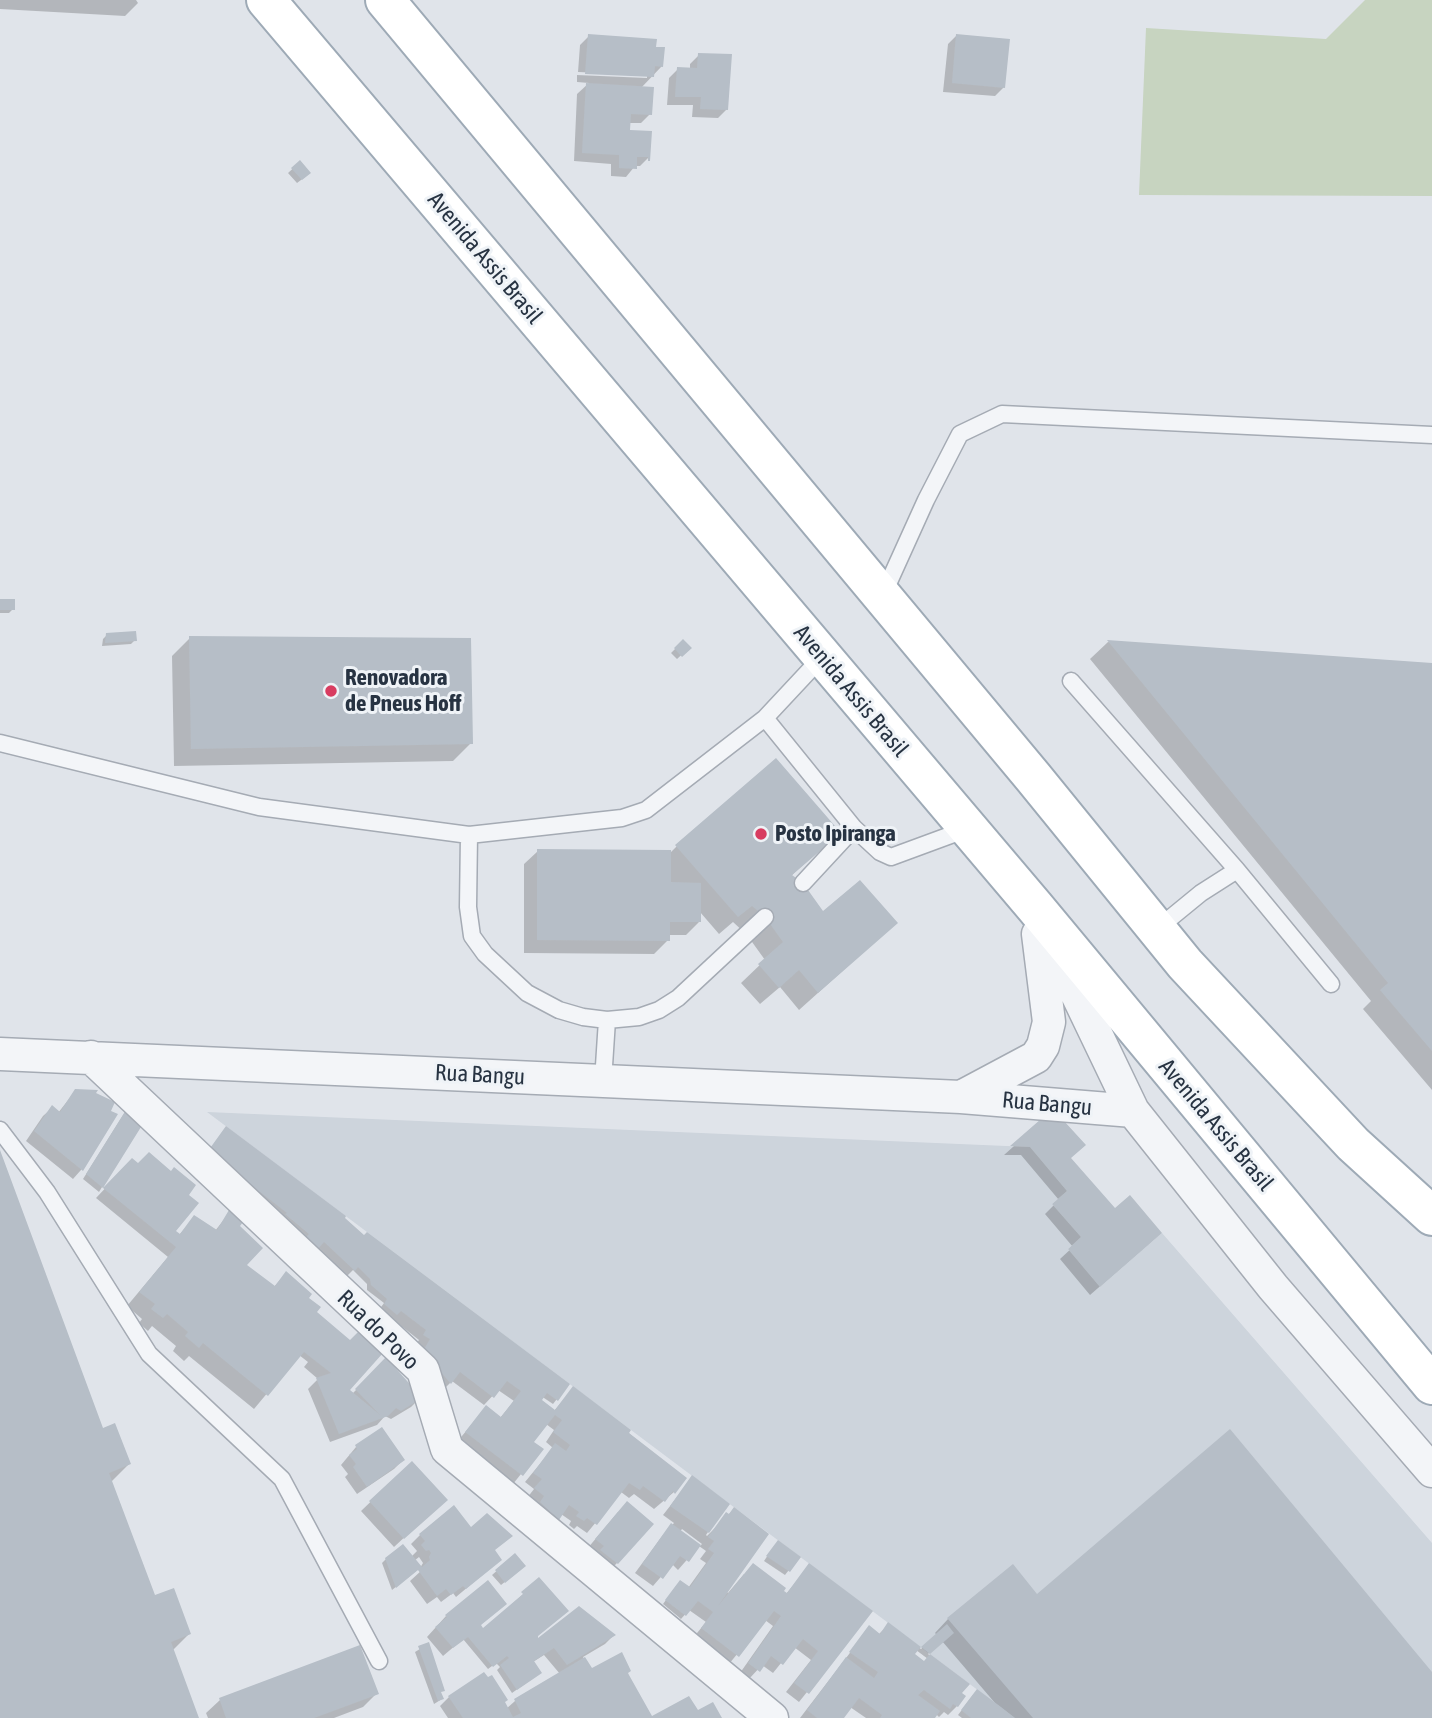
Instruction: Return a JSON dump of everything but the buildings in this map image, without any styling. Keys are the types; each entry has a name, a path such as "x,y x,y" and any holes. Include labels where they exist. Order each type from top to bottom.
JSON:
{"main road":[{"name":"Avenida Assis Brasil","path":"266,0 1035,907 1432,1385"},
{"path":"386,0 1185,964 1353,1144 1432,1216"}],"street":[{"name":"Rua Bangu","path":"961,1097 1036,1057 1043,1046 1049,1022 1035,907"},
{"path":"1035,907 1133,1111 1273,1287 1432,1471"},
{"name":"Rua Bangu","path":"0,1054 961,1097 1133,1111"},
{"name":"Rua do Povo","path":"91,1057 423,1370 447,1449 772,1718"}],"lane":[{"path":"882,596 960,434 1002,414 1432,435"},
{"path":"0,743 259,807 468,835 622,818 646,810 765,718 822,657"},
{"path":"1071,681 1237,870 1331,984"},
{"path":"765,718 854,828 880,852 891,857 968,828"},
{"path":"803,883 854,828"},
{"path":"468,835 468,908 471,936 485,954 527,993 559,1010 583,1017 607,1020 639,1017 669,1004 765,918"},
{"path":"1157,929 1201,893 1237,870"},
{"path":"603,1081 607,1020"},
{"path":"0,1130 47,1192 149,1354 282,1479 379,1661"}],"shaded area":[{"path":"207,1112 1030,1147 1067,1191 1052,1204 1081,1237 1068,1249 1100,1287 1162,1233 1432,1543 1432,1718 1015,1718"}],"green space":[{"path":"1365,0 1432,0 1432,196 1139,195 1146,28 1326,39"}],"place":[{"name":"Renovadora de Pneus Hoff","path":"331,691"},
{"name":"Posto Ipiranga","path":"761,834"}]}
